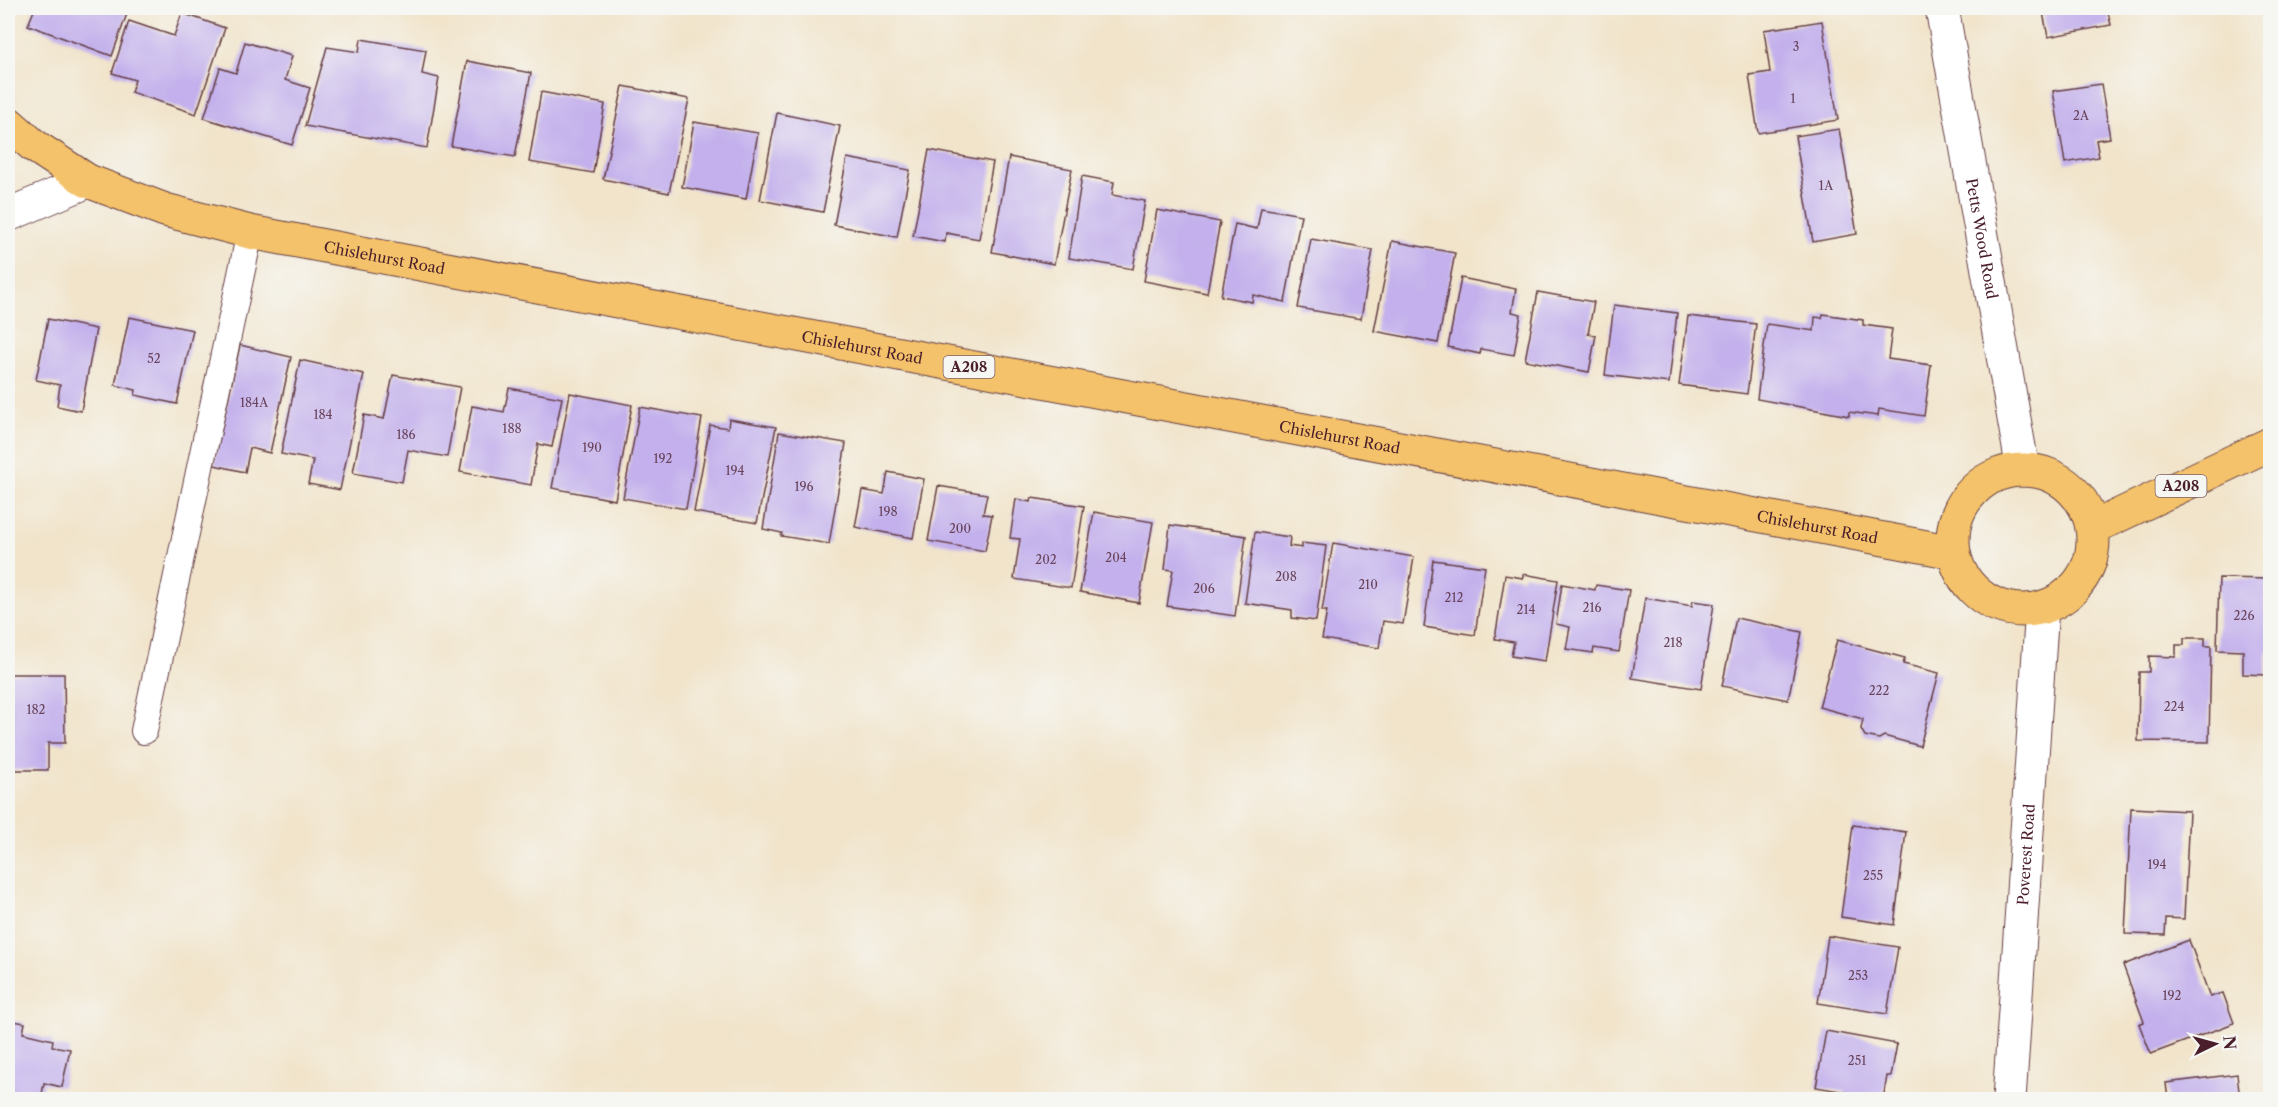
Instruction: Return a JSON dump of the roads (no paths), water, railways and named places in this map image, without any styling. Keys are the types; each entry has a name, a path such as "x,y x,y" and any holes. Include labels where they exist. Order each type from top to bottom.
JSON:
{"main road":[{"name":"Chislehurst Road","path":"8,123 33,145 88,181 165,210 250,232 1953,552"},
{"name":"A208","path":"2092,528 2271,444"},
{"path":"2023,470 2047,474 2068,486 2084,505 2092,528 2092,552 2084,575 2068,594 2042,608 2017,610 1994,604 1974,591 1959,571 1953,552 1954,527 1962,504 1978,486 2000,474 2023,470"}],"street":[{"name":"Petts Wood Road","path":"1942,8 2023,470"},
{"path":"8,214 88,181"},
{"name":"Poverest Road","path":"2009,1100 2042,608"}],"lane":[{"path":"144,731 250,232"}]}
